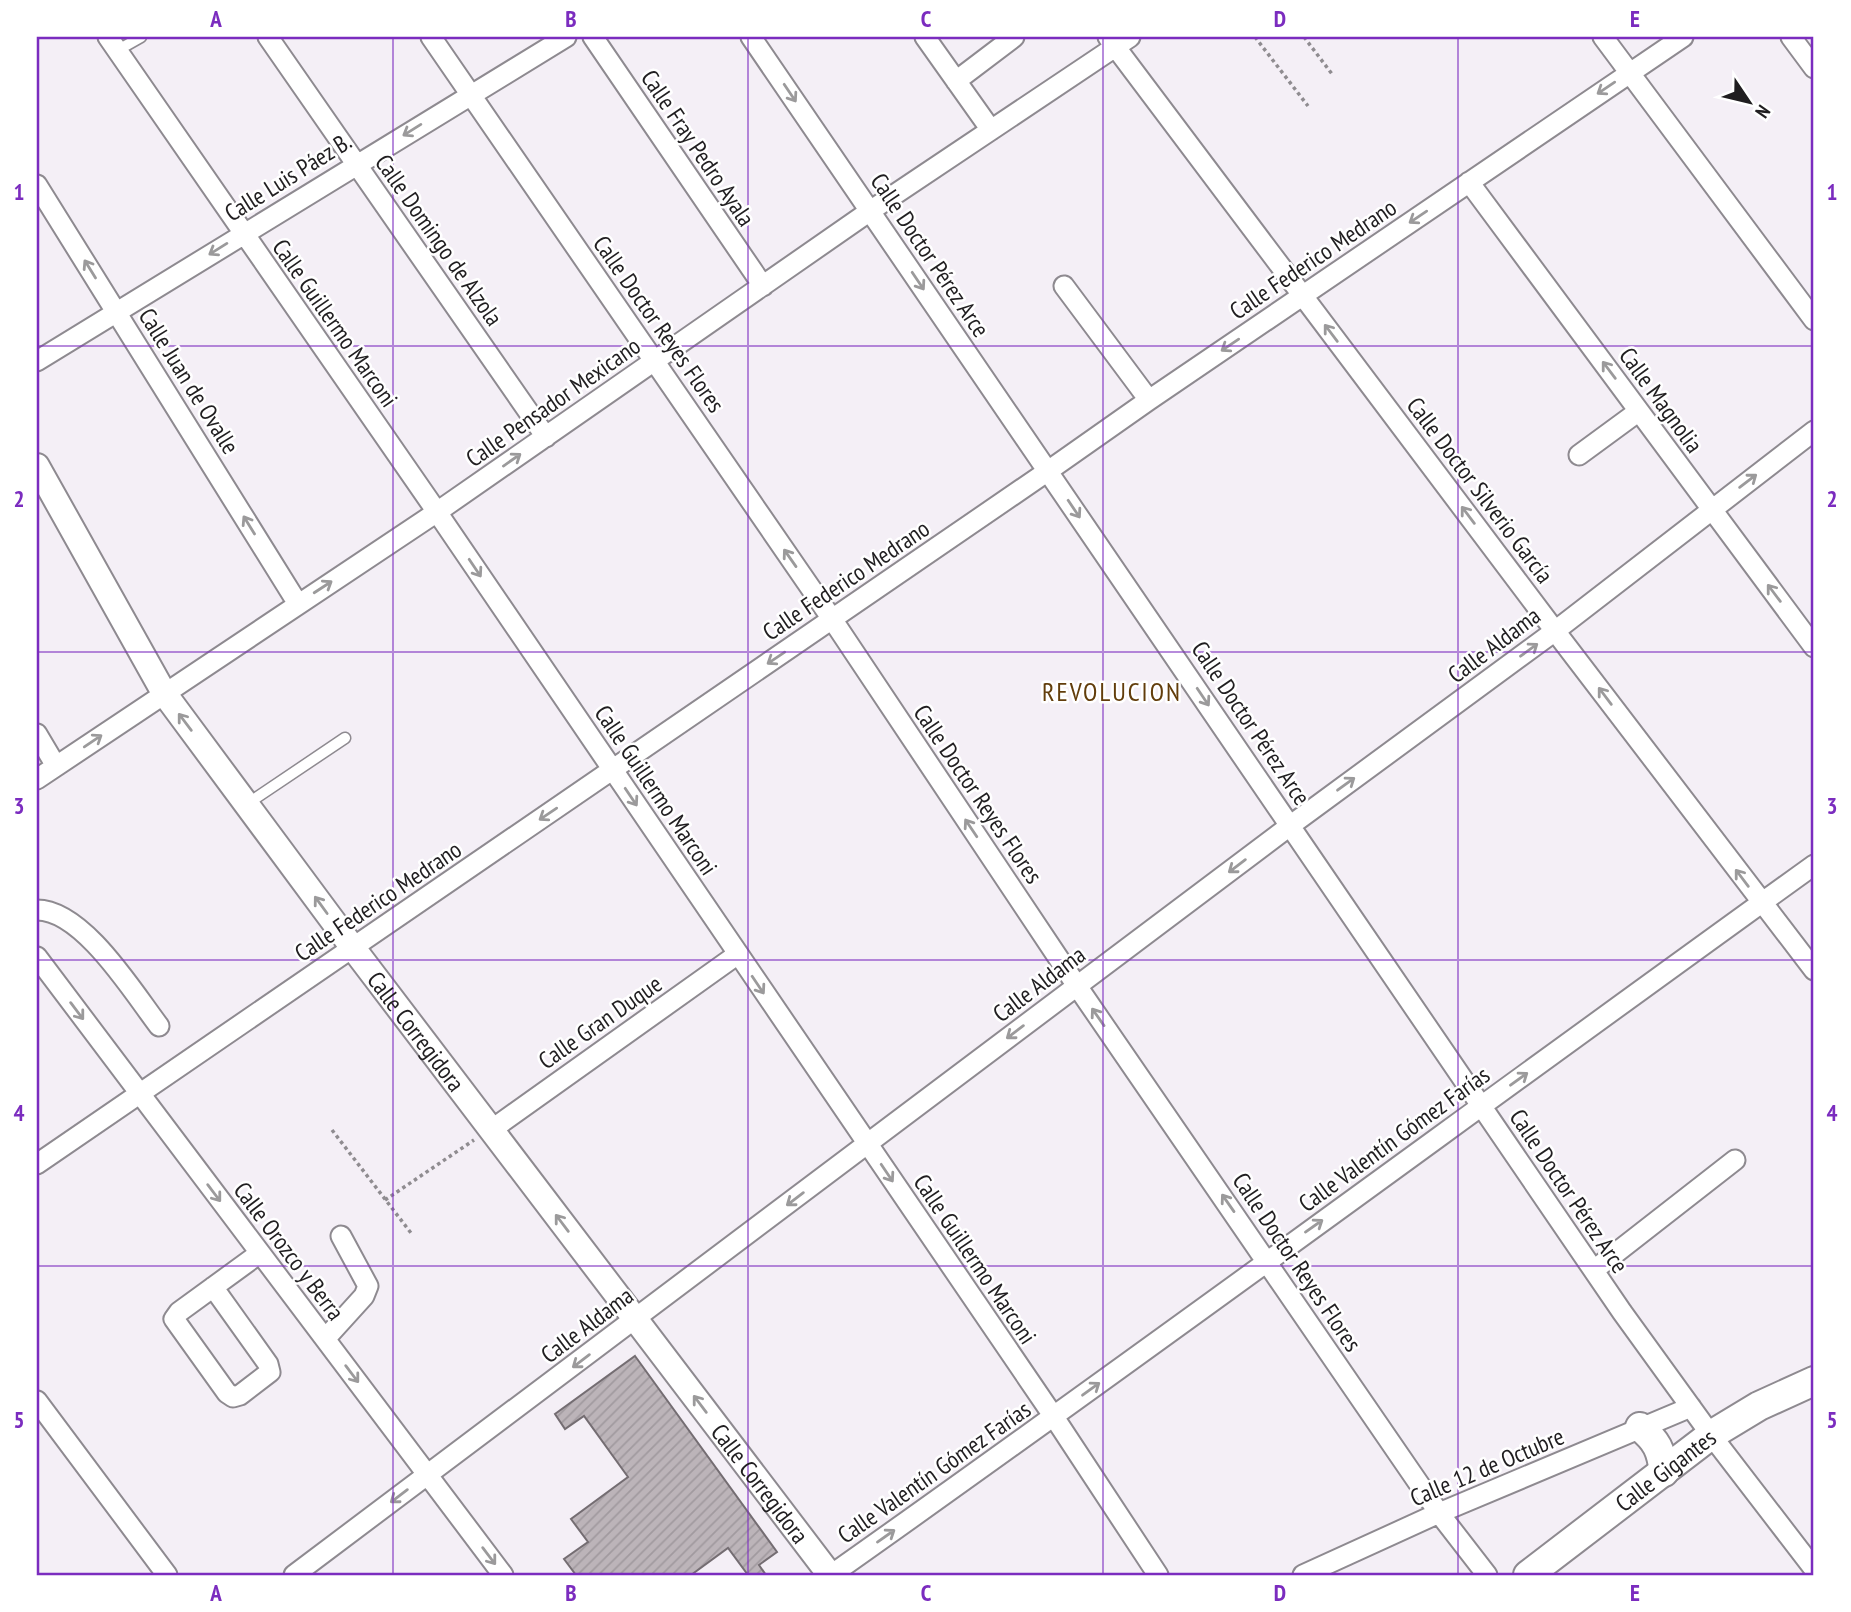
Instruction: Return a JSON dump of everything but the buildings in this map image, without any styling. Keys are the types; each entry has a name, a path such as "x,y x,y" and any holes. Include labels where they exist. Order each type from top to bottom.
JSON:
{"main road":[{"name":"Calle Gigantes","path":"1528,1575 1711,1435 1759,1406 1814,1381"},
{"path":"1640,1427 1654,1437 1659,1446 1664,1472"}],"street":[{"name":"Calle Domingo de Alzola","path":"268,37 546,437"},
{"name":"Calle Doctor Reyes Flores","path":"431,37 832,619 1077,986 1439,1513 1487,1575"},
{"name":"Calle Luis Páez B.","path":"37,361 566,37"},
{"name":"Calle Fray Pedro Ayala","path":"593,37 763,286"},
{"name":"Calle Doctor Pérez Arce","path":"751,37 1594,1270 1711,1435 1814,1570"},
{"path":"925,37 991,130"},
{"path":"956,81 1014,37"},
{"path":"1603,37 1814,320"},
{"name":"Calle Federico Medrano","path":"37,1164 1149,400 1683,37"},
{"path":"1791,37 1814,68"},
{"name":"Calle Pensador Mexicano","path":"37,779 437,512 1118,40"},
{"name":"Calle Doctor Silverio García","path":"1118,40 1304,296 1814,970"},
{"name":"Calle Guillermo Marconi","path":"113,43 437,512 1054,1417 1158,1575"},
{"name":"Calle Magnolia","path":"1469,182 1814,648"},
{"name":"Calle Juan de Ovalle","path":"37,184 298,604"},
{"path":"1064,286 1149,400"},
{"path":"1579,455 1639,411"},
{"name":"Calle Aldama","path":"294,1575 1291,825 1555,631 1814,431"},
{"name":"Calle Corregidora","path":"37,466 164,693 353,948 830,1575"},
{"path":"37,734 56,766"},
{"name":"Calle Valentín Gómez Farías","path":"830,1575 1054,1417 1267,1259 1482,1107 1814,865"},
{"path":"37,910 59,916 97,944 159,1026"},
{"name":"Calle Gran Duque","path":"491,1130 738,954"},
{"name":"Calle Orozco y Berra","path":"37,957 503,1575"},
{"path":"1594,1270 1735,1160"},
{"path":"325,1339 364,1296 368,1286 341,1236"},
{"path":"213,1287 268,1364 270,1373 240,1395 233,1397 174,1319 179,1312 213,1287 260,1253"},
{"path":"37,1401 167,1575"},
{"name":"Calle 12 de Octubre","path":"1303,1575 1439,1513 1691,1407"}],"lane":[{"path":"113,43 141,37"},
{"path":"247,805 345,738"}],"path":[{"path":"1255,37 1308,106"},
{"path":"1304,37 1332,74"},
{"path":"332,1130 411,1233"},
{"path":"385,1200 491,1130"}],"district":[{"name":"REVOLUCION","path":"1112,691"}]}
